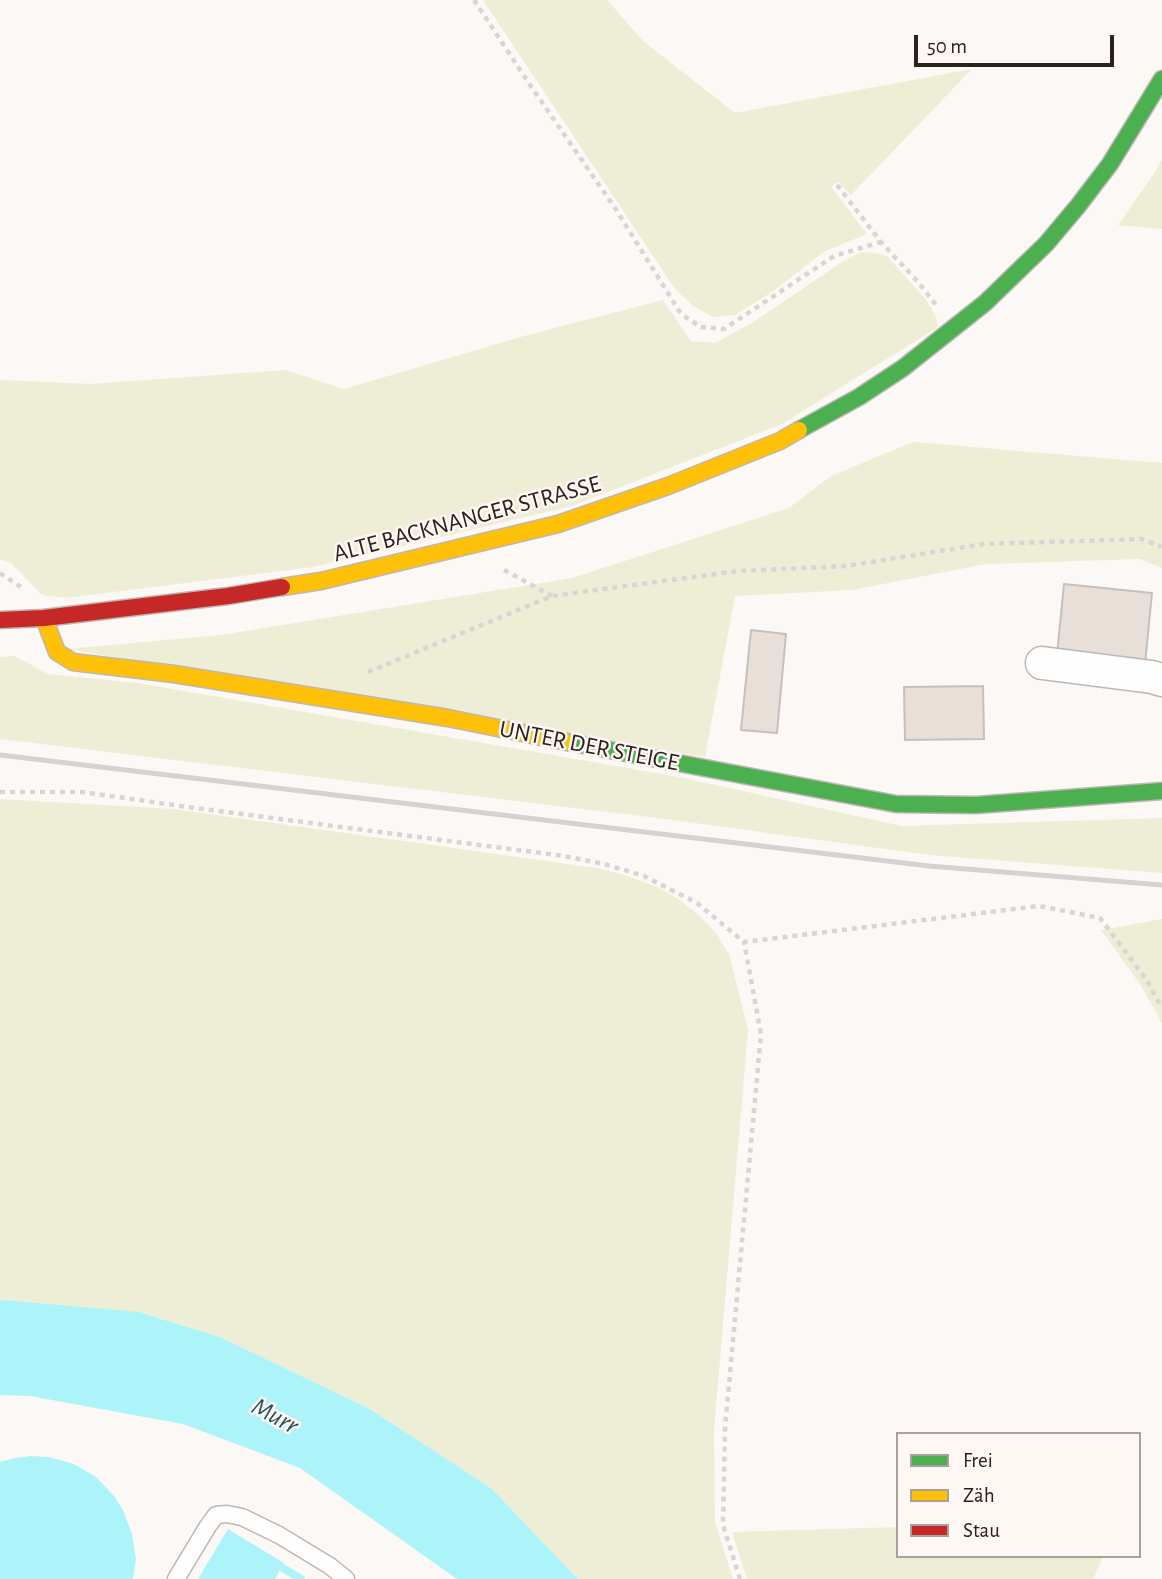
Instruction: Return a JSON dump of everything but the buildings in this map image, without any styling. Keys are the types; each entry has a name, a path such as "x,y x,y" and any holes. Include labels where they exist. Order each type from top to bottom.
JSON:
{"street":[{"name":"ALTE BACKNANGER STRASSE","path":"0,620 44,618 228,596 321,581 558,524 668,486 780,441 903,369 985,303 1046,244 1078,206 1110,164 1162,79"},
{"name":"UNTER DER STEIGE","path":"44,618 57,652 73,662 174,674 448,718 896,804 976,805 1162,791"},
{"path":"1042,663 1162,680"}],"lane":[{"path":"176,1579 216,1515 228,1514 242,1517 279,1535 346,1579"}],"path":[{"path":"474,0 615,208 681,314 701,327 724,329 834,256 881,242"},
{"path":"837,185 954,328"},
{"path":"360,675 552,596 738,571 846,566 984,544 1142,539 1162,547"},
{"path":"499,567 552,596"},
{"path":"0,792 82,792 426,837 604,864 644,876 697,903 744,942 761,1034 725,1428 723,1525 740,1579"},
{"path":"744,942 1039,906 1100,918 1146,979 1162,1007"}],"green space":[{"path":"483,0 607,0 643,41 735,113 972,69 851,195 838,182 831,186 867,234 825,251 772,292 735,315 713,317 692,305 675,289"},
{"path":"1162,160 1162,229 1118,225 1151,178"},
{"path":"861,252 887,256 927,301 938,327 782,424 572,506 313,567 65,598 42,595 11,563 0,559 0,380 91,384 285,370 344,389 524,336 663,300 691,341 715,343 752,323"},
{"path":"913,442 1162,463 1162,568 1140,559 986,564 852,590 735,596 705,757 66,649 221,635 572,578 789,508 831,476"},
{"path":"15,656 48,674 138,683 679,777 902,826 1162,818 1162,873 929,855 666,819 0,739 0,657"},
{"path":"0,799 173,809 597,868 657,887 680,900 703,919 729,954 748,1030 714,1430 715,1522 733,1579 578,1579 491,1488 370,1409 220,1337 143,1313 0,1301"},
{"path":"1162,919 1162,1023 1140,984 1101,930"},
{"path":"896,1527 896,1558 1103,1558 1093,1579 747,1579 732,1532"}],"water":[{"name":"Murr","path":"0,1301 139,1312 220,1337 370,1409 491,1488 578,1579 457,1579 300,1468 183,1424 30,1396 0,1395"},
{"path":"32,1456 49,1457 74,1464 96,1477 114,1496 123,1510 132,1534 136,1559 133,1579 0,1579 0,1462"},
{"path":"228,1529 284,1563 275,1579 198,1579"}],"waterway":[{"path":"281,1567 301,1579"}],"railway":[{"path":"0,755 929,866 1162,885"}],"traffic: fast":[{"path":"799,430 859,397 903,368 985,303 1046,244 1078,206 1110,164 1162,79"},
{"path":"567,742 896,804 976,805 1162,791"}],"traffic: slow":[{"path":"282,587 321,581 558,524 668,486 780,441 799,430"},
{"path":"44,618 57,652 73,662 174,674 448,718 567,742"}],"traffic: jam":[{"path":"0,620 44,618 282,587"}]}
